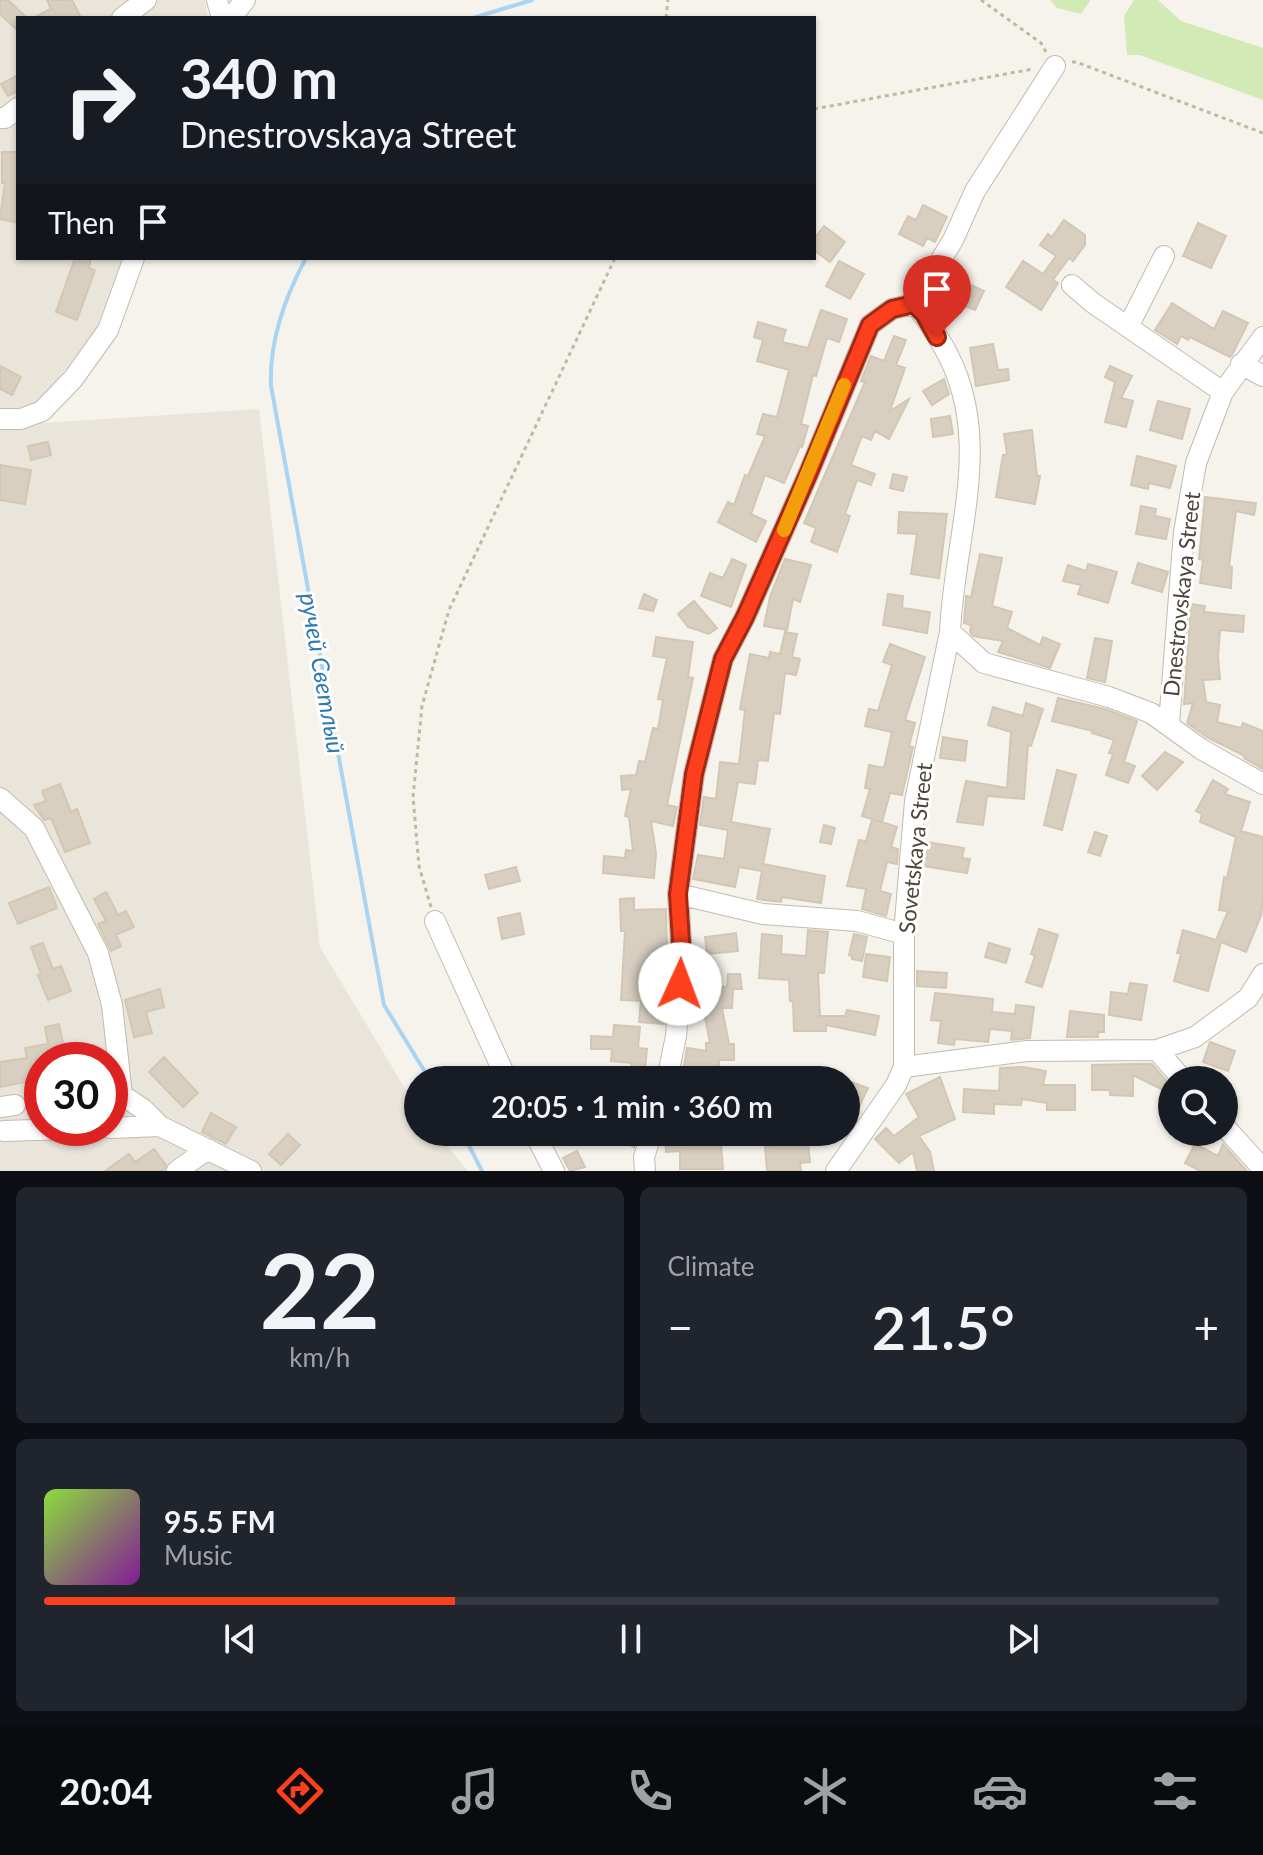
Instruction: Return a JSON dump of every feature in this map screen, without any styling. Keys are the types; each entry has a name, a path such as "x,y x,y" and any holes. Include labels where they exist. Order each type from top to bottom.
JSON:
{"street":[{"path":"125,16 146,0"},
{"path":"233,16 245,0"},
{"path":"670,1066 676,1036 682,958 678,894 694,774 723,659 807,477 870,325 892,309 914,304 953,240 975,191 1055,66"},
{"path":"1128,327 1164,256"},
{"path":"0,419 21,419 42,411 73,379 108,330 133,260"},
{"path":"1072,285 1093,303 1223,392"},
{"path":"914,304 924,314 951,360 966,400 969,487 950,632 984,663"},
{"name":"Dnestrovskaya Street","path":"1169,724 1184,532 1196,463 1223,392 1263,337"},
{"path":"1241,364 1263,376"},
{"name":"Sovetskaya Street","path":"836,1171 896,1085 904,1067 904,934 915,801 950,632"},
{"path":"940,681 970,662 984,663 1129,703 1169,724 1201,749 1263,784"},
{"path":"0,798 34,828 98,953 112,1005 114,1042"},
{"path":"678,894 763,914 857,921 904,934"},
{"path":"435,921 501,1066"},
{"path":"904,1067 1027,1051 1157,1050 1195,1037 1248,998 1263,974"},
{"path":"1157,1050 1171,1066"},
{"path":"128,1105 143,1109 160,1126 251,1171"},
{"path":"128,1127 160,1126"},
{"path":"4,1131 24,1130"},
{"path":"1238,1141 1263,1169"},
{"path":"541,1146 554,1171"},
{"path":"645,1171 648,1146"},
{"path":"177,1171 208,1149"}],"path":[{"path":"981,0 1041,43 1055,66"},
{"path":"816,109 1076,62 1263,133"},
{"path":"435,921 419,866 413,797 422,706 449,610 614,260"}],"shaded area":[{"path":"0,0 205,0 208,16 16,16 16,260 124,260 96,329 48,392 43,423 259,409 320,947 404,1087 404,1146 447,1146 468,1171 0,1171"}],"green space":[{"path":"1050,0 1090,1 1081,14 1057,8"},
{"path":"1134,0 1158,0 1181,21 1263,48 1263,100 1140,55 1127,55 1124,16"}],"building":[{"path":"0,0 8,0 25,16 16,16 16,29 0,14"},
{"path":"47,0 72,0 80,16 37,16 51,9"},
{"path":"16,76 16,92 8,96 1,84"},
{"path":"2,152 16,152 16,223 0,219 5,183 2,183"},
{"path":"923,205 947,217 935,242 927,238 923,246 899,234 908,216 916,220"},
{"path":"1064,220 1085,235 1085,245 1073,261 1069,258 1053,280 1058,283 1041,310 1006,287 1023,261 1043,274 1056,256 1040,245 1048,234 1052,237"},
{"path":"1198,223 1226,236 1211,268 1183,256"},
{"path":"824,226 845,242 830,262 816,252 816,236"},
{"path":"74,260 91,260 89,268 95,270 77,320 56,312"},
{"path":"839,261 864,274 850,299 826,286"},
{"path":"947,274 984,291 975,310 963,305 962,310 936,298"},
{"path":"1172,303 1214,329 1223,311 1248,323 1232,355 1230,357 1190,337 1188,340 1181,336 1177,344 1155,330"},
{"path":"821,310 847,319 839,342 827,338 816,376 813,375 801,424 808,426 802,447 784,483 765,475 751,514 766,521 756,542 718,522 728,502 734,505 765,436 757,434 763,414 777,417 789,370 757,361 763,340 754,337 758,322 786,330 782,342 808,348"},
{"path":"894,336 906,340 896,365 905,368 890,411 909,399 889,439 875,431 871,440 862,436 851,465 875,474 871,485 857,480 845,514 850,516 837,552 811,542 816,528 804,523 865,382 861,381 871,356 884,361"},
{"path":"993,344 998,370 1008,369 1009,380 976,386 970,348"},
{"path":"0,366 21,377 12,395 0,389"},
{"path":"1110,366 1132,376 1121,398 1133,401 1126,427 1105,422 1115,382 1105,377"},
{"path":"944,379 949,394 932,405 923,391"},
{"path":"1158,401 1190,409 1182,439 1150,430"},
{"path":"950,416 953,434 933,437 931,419"},
{"path":"1032,430 1037,476 1040,476 1035,504 996,497 1003,455 1007,454 1004,434"},
{"path":"48,442 51,455 31,460 28,446"},
{"path":"1137,456 1176,466 1170,488 1149,483 1148,489 1131,485"},
{"path":"0,465 31,470 25,504 0,500"},
{"path":"893,474 907,477 903,491 890,488"},
{"path":"1205,497 1256,503 1254,515 1236,511 1229,566 1232,567 1231,588 1200,583"},
{"path":"1141,506 1156,509 1155,516 1170,519 1166,539 1136,534"},
{"path":"899,512 947,514 939,578 911,574 917,534 898,533"},
{"path":"980,554 1002,558 992,606 1012,612 1007,628 1040,645 1043,637 1060,644 1050,668 998,652 1003,641 973,636 971,625 964,623 966,596 971,597"},
{"path":"732,559 746,565 731,607 701,596 710,573 723,578"},
{"path":"785,559 811,565 800,602 793,599 787,630 764,626 770,597"},
{"path":"1138,563 1168,572 1162,592 1132,583"},
{"path":"1088,564 1117,572 1108,603 1078,594 1081,585 1063,581 1068,565 1086,571"},
{"path":"644,594 657,600 653,611 639,608"},
{"path":"888,594 903,596 902,608 930,612 927,633 883,625"},
{"path":"694,601 717,628 709,634 688,627 678,614"},
{"path":"1191,604 1205,606 1204,612 1244,616 1243,632 1220,630 1220,679 1203,680 1206,702 1220,705 1217,722 1241,728 1243,723 1263,731 1263,769 1187,723 1193,703 1184,704"},
{"path":"785,632 797,634 792,657 800,659 796,675 785,673 780,714 774,713 768,761 758,760 755,784 738,782 731,822 770,829 763,864 825,876 821,903 782,897 781,902 757,899 762,871 739,867 735,887 693,879 698,855 724,859 728,830 700,825 704,797 716,799 720,762 739,764 745,710 740,709 750,654 769,658 770,652 780,654"},
{"path":"656,637 693,642 688,677 693,678 667,805 677,807 673,826 651,821 656,853 654,878 603,873 604,856 625,858 626,850 633,851 629,817 625,816 631,789 622,790 621,776 636,775 639,761 645,762 653,728 658,729 663,700 658,699 667,658 653,656"},
{"path":"1095,638 1112,641 1105,682 1087,678"},
{"path":"890,644 925,657 905,720 915,723 902,795 890,793 882,822 875,820 897,827 891,847 898,849 897,864 887,862 880,891 891,894 886,916 862,909 866,889 847,886 859,840 866,841 872,819 862,816 870,789 865,788 869,765 884,768 892,732 865,726 869,709 878,711 892,665 883,662"},
{"path":"1058,698 1105,709 1137,721 1124,762 1135,766 1128,783 1106,775 1114,740 1093,731 1052,721"},
{"path":"1026,703 1043,709 1031,746 1028,745 1024,799 987,796 983,825 957,822 966,781 1007,788 1011,732 988,725 993,707 1023,716"},
{"path":"943,737 967,741 965,761 940,758"},
{"path":"1165,752 1183,762 1157,790 1142,776"},
{"path":"1057,770 1076,775 1062,830 1044,825"},
{"path":"1213,780 1228,789 1225,794 1250,802 1241,831 1263,837 1263,902 1261,916 1246,952 1221,942 1208,991 1174,981 1183,930 1216,940 1228,911 1219,910 1224,877 1227,878 1236,837 1200,822 1202,814 1196,811"},
{"path":"60,784 71,812 77,809 90,843 65,852 51,818 44,820 34,805 46,801 42,791"},
{"path":"824,825 835,828 831,844 820,842"},
{"path":"1095,832 1107,836 1100,856 1088,852"},
{"path":"927,842 964,848 962,858 970,859 967,873 923,866"},
{"path":"516,867 520,881 489,889 485,875"},
{"path":"49,887 57,908 18,924 9,903"},
{"path":"106,892 118,915 126,911 134,927 116,935 121,946 111,951 98,924 106,921 94,899"},
{"path":"634,898 634,910 666,909 667,958 655,960 655,970 667,970 664,1024 639,1022 641,1001 621,1000 625,931 621,931 620,899"},
{"path":"520,913 524,934 502,939 498,918"},
{"path":"1039,929 1058,935 1042,987 1026,982 1035,956 1031,954"},
{"path":"808,930 828,932 824,973 818,973 820,1016 845,1016 847,1010 879,1016 875,1035 826,1025 826,1031 794,1031 789,980 759,978 762,934 782,936 781,954 806,956"},
{"path":"736,933 738,951 707,954 705,937"},
{"path":"854,934 867,937 862,961 849,955"},
{"path":"43,943 53,969 61,966 71,991 48,1000 31,947"},
{"path":"989,943 1010,949 1006,963 985,957"},
{"path":"866,954 890,957 887,981 863,977"},
{"path":"917,971 947,973 946,988 917,986"},
{"path":"728,974 740,974 742,989 733,989 732,1008 722,1008 729,1044 734,1044 734,1060 719,1060 719,1066 684,1066 687,1048 706,1051 706,1043 710,1043 703,1007 694,1006 695,985 727,987"},
{"path":"1130,983 1147,985 1141,1020 1109,1015 1111,992 1128,994"},
{"path":"160,989 164,1007 146,1012 152,1033 134,1037 125,1000"},
{"path":"935,993 993,999 992,1012 1015,1014 1016,1005 1034,1007 1030,1038 1011,1040 1012,1031 990,1029 988,1042 955,1039 954,1045 938,1043 941,1021 931,1020"},
{"path":"1070,1011 1104,1015 1104,1032 1098,1032 1098,1037 1067,1037"},
{"path":"59,1024 63,1042 48,1042 45,1027"},
{"path":"614,1025 640,1027 638,1048 647,1049 645,1066 611,1061 612,1049 591,1049 591,1036 613,1037"},
{"path":"1210,1042 1235,1051 1230,1066 1203,1062"},
{"path":"164,1057 198,1093 183,1107 149,1072"},
{"path":"24,1058 24,1082 0,1087 0,1062"},
{"path":"1152,1064 1158,1071 1158,1088 1133,1075 1133,1096 1110,1095 1110,1090 1092,1090 1092,1065"},
{"path":"1023,1067 1046,1071 1043,1085 1075,1085 1075,1110 1047,1110 1047,1103 1022,1099 1021,1105 994,1104 994,1114 963,1112 964,1089 999,1091 1000,1068"},
{"path":"940,1077 955,1119 919,1136 930,1152 934,1171 917,1171 913,1152 899,1163 875,1139 886,1128 894,1136 919,1117 906,1094"},
{"path":"860,1085 868,1088 860,1105"},
{"path":"211,1113 236,1127 226,1144 202,1132"},
{"path":"288,1134 300,1145 281,1165 269,1154"},
{"path":"666,1146 721,1146 723,1169 680,1169 680,1151 666,1152"},
{"path":"765,1146 808,1146 810,1162 800,1163 801,1171 767,1171"},
{"path":"1194,1146 1218,1156 1225,1146 1247,1171 1200,1171 1185,1163"},
{"path":"154,1149 166,1165 164,1171 105,1171 129,1154 135,1162"},
{"path":"577,1151 585,1167 570,1171 563,1158"}],"waterway":[{"name":"ручей Светлый","path":"480,16 532,0"},
{"name":"ручей Светлый","path":"305,260 280,320 273,353 271,386 384,1005 421,1066"},
{"name":"ручей Светлый","path":"469,1146 482,1171"}],"slow traffic":[{"path":"784,530 844,385"}],"route":[{"path":"680,984 682,958 678,894 694,774 723,659 807,477 870,325 892,309 914,304 924,314 937,337"}]}
